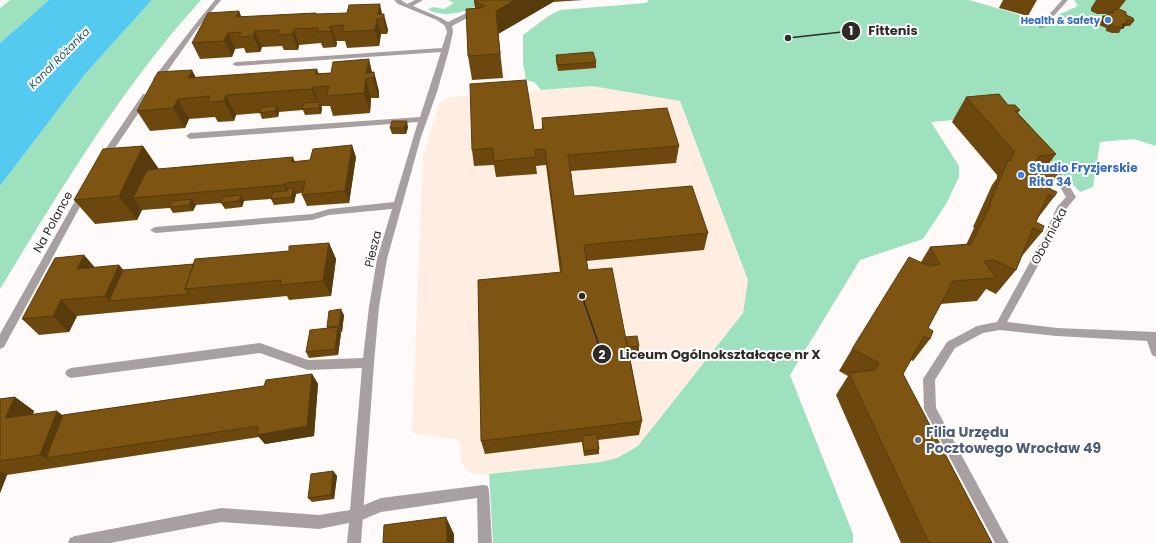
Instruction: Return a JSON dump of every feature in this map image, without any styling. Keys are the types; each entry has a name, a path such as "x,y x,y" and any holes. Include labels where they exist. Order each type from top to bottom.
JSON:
{"street":[{"path":"98,169 160,75 218,0"},
{"path":"397,0 439,19 448,25 498,0"},
{"path":"408,6 420,0"},
{"path":"1040,27 1065,0"},
{"name":"Piesza","path":"354,543 368,364 382,259 417,137 445,50 450,32 448,25"},
{"path":"236,64 445,50"},
{"path":"190,136 424,119"},
{"name":"Obornicka","path":"1000,326 1046,242 1062,207 1071,197 1058,175 1040,159"},
{"name":"Na Polance","path":"0,344 90,181"},
{"path":"155,230 312,217 329,212 398,204"},
{"path":"1002,543 930,409 929,379 951,345 981,329 1000,326 1057,332 1153,336 1156,352"},
{"path":"71,372 260,348 308,365 368,364"},
{"path":"75,543 221,515 319,522 357,515 381,505 445,494 483,491 485,543"}],"shaded area":[{"path":"592,86 680,101 748,280 743,313 638,446 617,458 601,462 480,475 468,472 462,462 459,440 412,433 423,157 439,103 449,97"}],"green space":[{"path":"10,0 49,0 0,43 0,8"},
{"path":"152,0 201,0 172,33 119,103 46,214 0,289 0,186 86,73"},
{"path":"448,0 488,0 466,10 451,14 436,13 428,10 432,7 444,9 454,3"},
{"path":"649,0 969,0 1055,25 1053,22 1058,15 1078,6 1074,0 1156,0 1156,146 1134,139 1100,142 1093,187 1080,192 1036,147 988,117 931,122 959,166 959,177 946,204 923,239 860,260 790,375 853,534 853,543 493,543 489,474 601,462 617,458 638,446 743,313 748,280 680,101 592,86 541,90 534,82 526,80 523,63 523,35 547,17 560,10 646,3"}],"water":[{"name":"Kanał Różanka","path":"49,0 152,0 86,73 0,186 0,43"}],"building":[{"path":"515,0 496,11 500,54 468,56 466,9 481,8 485,6 474,1"},
{"path":"380,4 378,14 384,14 383,18 377,19 375,30 342,32 344,25 330,26 329,28 332,28 331,31 317,32 318,28 294,29 292,34 278,35 279,30 255,31 253,36 239,37 241,32 228,33 224,41 192,43 208,13 239,11 236,17 347,13 349,5"},
{"path":"1119,9 1126,12 1126,15 1133,18 1134,21 1127,20 1127,23 1122,24 1123,27 1116,27 1110,25 1110,22 1103,19 1103,16 1109,16 1108,13 1114,13 1113,10"},
{"path":"593,52 596,62 558,65 556,55"},
{"path":"369,59 366,73 374,72 373,78 366,78 364,93 326,96 329,86 313,87 312,89 226,95 224,101 208,102 210,96 178,99 173,108 137,111 158,72 192,70 188,78 317,69 315,74 331,73 333,62"},
{"path":"526,80 534,130 543,129 542,118 667,108 679,146 568,155 574,196 692,186 708,233 584,245 588,270 612,268 642,421 481,441 478,280 562,272 545,149 535,150 536,157 494,161 493,148 472,150 470,84"},
{"path":"999,94 1008,105 1015,105 1020,110 1015,111 1056,154 1039,156 1037,161 1059,169 1050,189 1057,192 1054,197 1048,195 1036,222 1044,226 1042,232 1033,228 1016,270 993,260 984,261 996,278 953,281 928,328 933,331 930,339 924,336 903,374 992,543 929,543 849,373 875,370 879,363 852,349 909,257 929,266 940,264 930,247 971,244 991,204 990,203 1008,160 1010,161 1014,151 966,97"},
{"path":"320,102 319,108 302,109 304,103"},
{"path":"277,106 275,111 259,113 261,107"},
{"path":"392,121 407,121 404,128 390,128"},
{"path":"352,145 345,191 302,195 305,181 285,183 284,185 133,198 147,170 293,157 291,162 310,160 313,149"},
{"path":"143,146 119,196 74,200 103,149"},
{"path":"288,188 294,188 291,197 271,199 273,192 287,191"},
{"path":"241,195 239,201 221,203 223,197"},
{"path":"192,199 189,205 169,207 172,201"},
{"path":"329,243 323,281 280,285 281,280 185,289 195,259 289,251 289,246"},
{"path":"84,255 77,269 119,265 105,296 61,300 53,316 22,319 55,258"},
{"path":"194,264 185,289 189,294 109,301 123,270"},
{"path":"341,309 339,326 327,327 329,311"},
{"path":"338,327 335,349 306,352 310,330"},
{"path":"637,336 639,346 628,347 625,337"},
{"path":"312,374 307,426 257,435 258,426 46,458 63,415 264,386 266,380"},
{"path":"15,397 5,418 57,411 40,455 0,461 0,399"},
{"path":"597,434 599,449 584,451 582,436"},
{"path":"333,471 331,495 308,498 311,474"},
{"path":"446,517 447,543 383,543 384,525"}],"place":[{"name":"Health & Safety","path":"1108,20"},
{"name":"Fittenis","path":"788,38"},
{"name":"Studio Fryzjerskie Rita 34","path":"1021,175"},
{"name":"Liceum Ogólnokształcące nr X","path":"582,296"},
{"name":"Filia Urzędu Pocztowego Wrocław 49","path":"918,440"}]}
